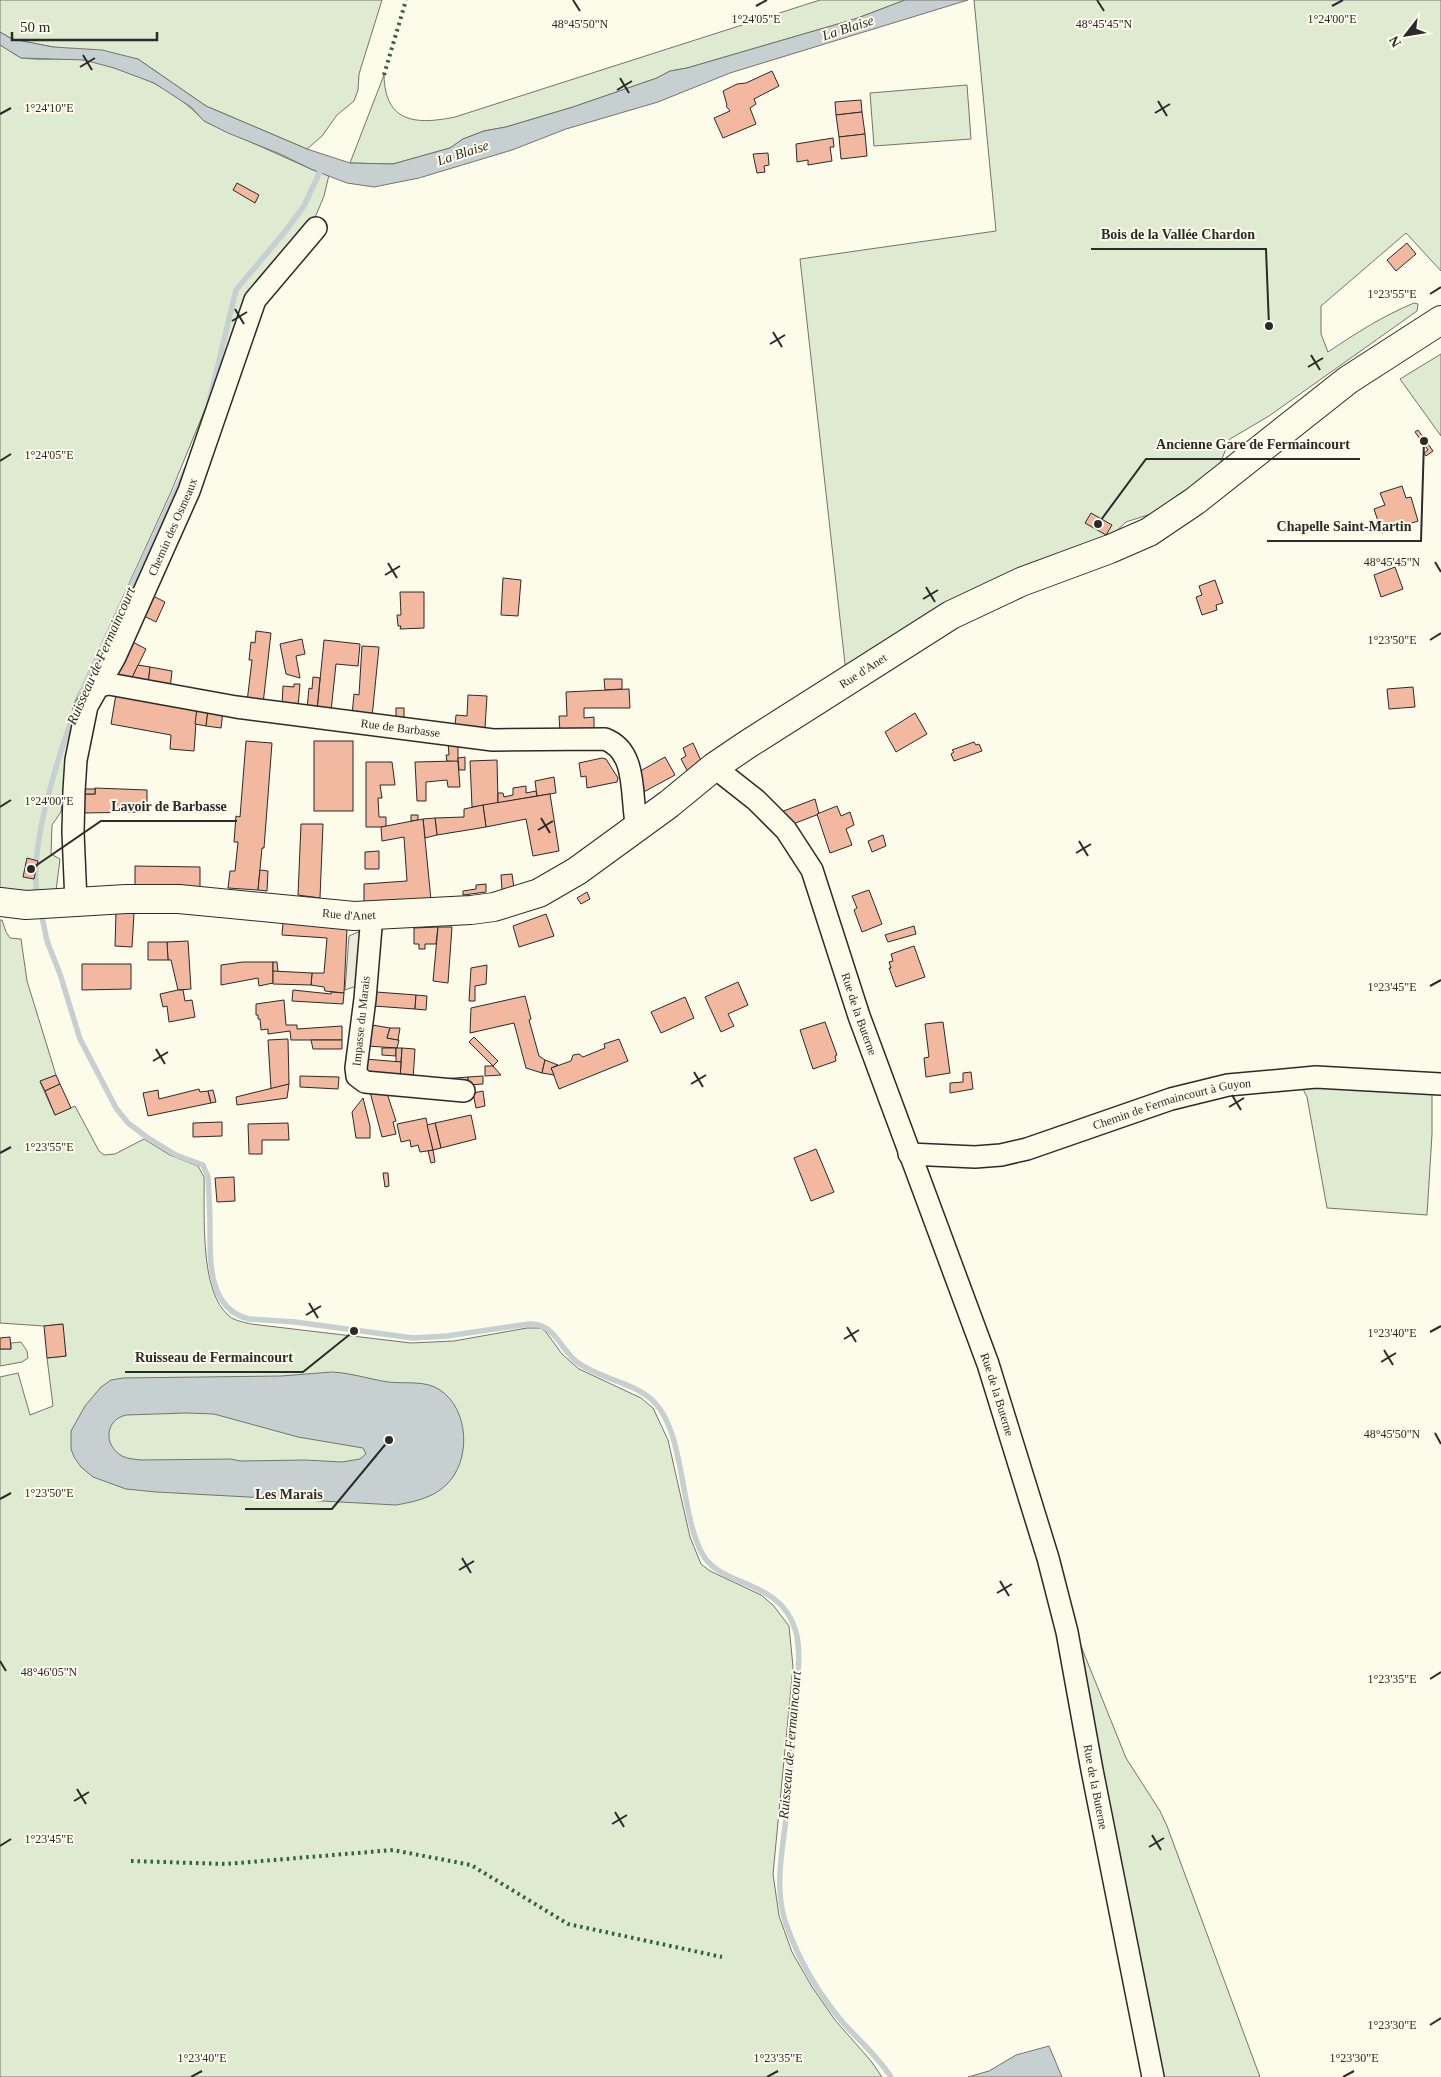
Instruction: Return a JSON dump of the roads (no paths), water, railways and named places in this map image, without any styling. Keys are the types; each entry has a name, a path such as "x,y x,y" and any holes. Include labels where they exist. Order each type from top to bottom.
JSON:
{"main road":[{"name":"Rue d'Anet","path":"13,903 126,899 179,900 323,915 372,915 471,910 525,898 564,879 669,804 898,647 951,615 986,597 1131,541 1172,517 1348,380 1404,342 1441,320"}],"street":[{"name":"Chemin des Osmeaux","path":"67,902 73,832 76,760 87,706 115,657 189,491 256,300 316,228"},
{"name":"Rue de Barbasse","path":"99,686 109,684 194,701 493,740 605,739 620,748 628,762 637,828"},
{"name":"Rue de la Buterne","path":"719,771 756,800 786,830 812,870 858,1016 988,1364 1059,1598 1067,1632 1092,1770 1154,2077"},
{"name":"Impasse du Marais","path":"372,915 356,1068 357,1076 365,1082 464,1091"},
{"name":"Chemin de Fermaincourt à Guyon","path":"909,1154 975,1157 1001,1155 1027,1149 1171,1099 1228,1085 1316,1077 1441,1084"}],"water":[{"name":"La Blaise","path":"905,0 968,0 730,73 658,102 566,129 512,150 419,178 374,187 347,183 228,133 204,121 191,107 154,83 114,68 84,60 21,58 0,45 0,32 12,39 53,47 102,50 138,59 206,106 307,149 350,163 393,164 450,148 463,139 484,131 506,127 573,107 657,78 670,71 687,68 855,19"},
{"path":"332,1372 388,1382 428,1385 440,1390 450,1399 462,1423 464,1436 463,1450 460,1463 454,1475 446,1485 435,1493 416,1501 396,1505 156,1492 126,1489 93,1477 81,1467 71,1449 71,1431 85,1406 101,1387 111,1380 123,1378 281,1376","holes":["214,1414 298,1437 363,1448 366,1454 360,1459 342,1462 305,1460 241,1461 230,1459 141,1460 122,1456 116,1451 109,1440 110,1427 119,1418 126,1415"]},
{"path":"1049,2046 1062,2077 968,2077 989,2071 1016,2055"}],"waterway":[{"name":"Ruisseau de Fermaincourt","path":"209,402 236,290 304,206 323,165"},
{"name":"Ruisseau de Fermaincourt","path":"38,898 36,876 37,850 42,821 58,760 85,684 186,469"},
{"name":"Ruisseau de Fermaincourt","path":"41,912 47,941 60,974 80,1039 116,1108 128,1123 148,1138 176,1155 203,1165 208,1177 210,1255 214,1282 219,1295 236,1314 249,1319 295,1322 413,1338 447,1336 529,1324 538,1325 545,1327 551,1332 577,1362 586,1368 643,1393 651,1399 662,1413 671,1430 695,1538 703,1555 712,1566 724,1574 765,1593 778,1602 789,1615 796,1632 799,1664 787,1811 780,1866 782,1908 796,1949 818,1989 845,2025 875,2056 891,2077"}],"place":[{"name":"Bois de la Vallée Chardon","path":"1269,326"},
{"name":"Chapelle Saint-Martin","path":"1424,441"},
{"name":"Ancienne Gare de Fermaincourt","path":"1098,524"},
{"name":"Lavoir de Barbasse","path":"31,869"},
{"name":"Ruisseau de Fermaincourt","path":"354,1331"},
{"name":"Les Marais","path":"389,1440"}]}
